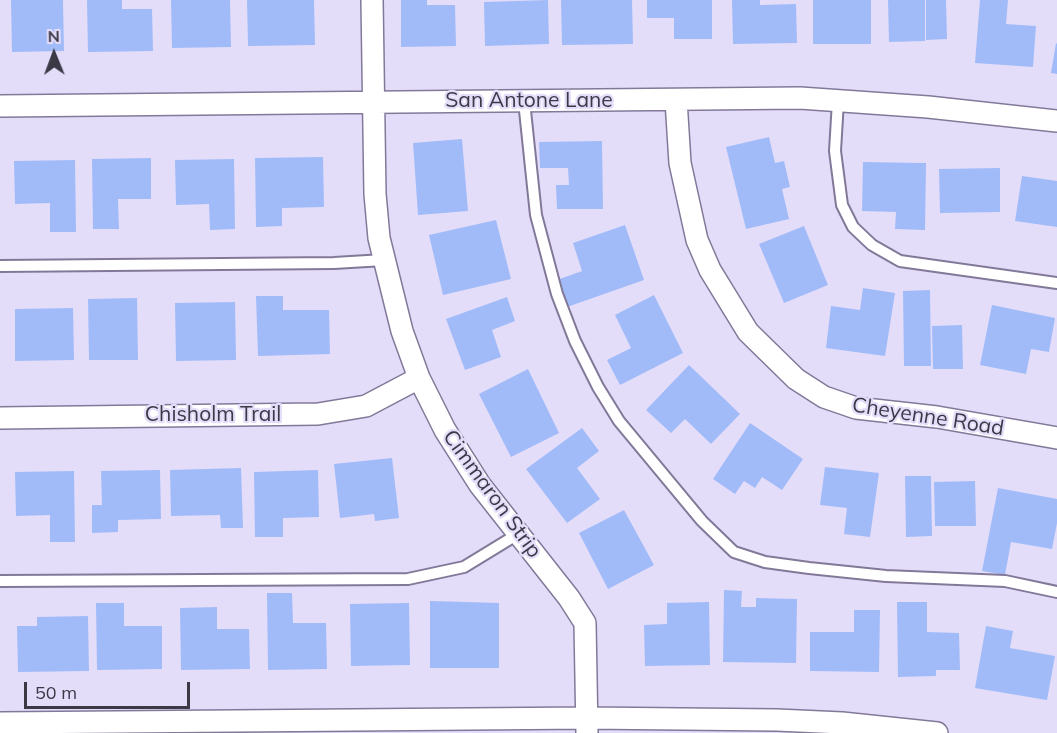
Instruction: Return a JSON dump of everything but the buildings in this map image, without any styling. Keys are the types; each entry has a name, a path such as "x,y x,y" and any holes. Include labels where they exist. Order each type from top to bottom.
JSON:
{"street":[{"name":"Cimmaron Strip","path":"372,0 375,194 379,238 402,331 419,378 450,439 480,485 569,598 585,623 587,726"},
{"name":"San Antone Lane","path":"0,106 800,98 928,107 1057,121"},
{"name":"Cheyenne Road","path":"676,100 680,163 697,240 710,270 748,332 796,379 824,397 856,408 937,417 1057,438"},
{"name":"Chisholm Trail","path":"0,418 318,414 366,406 419,378"},
{"path":"0,723 587,726 843,723 937,733"}],"lane":[{"path":"524,101 536,215 557,294 575,341 598,387 619,421 702,521 734,552 765,562 886,576 1005,581 1057,592"},
{"path":"838,101 835,151 842,205 854,227 872,245 900,261 1057,283"},
{"path":"0,266 334,263 384,260"},
{"path":"0,581 408,579 465,567 518,534"}]}
